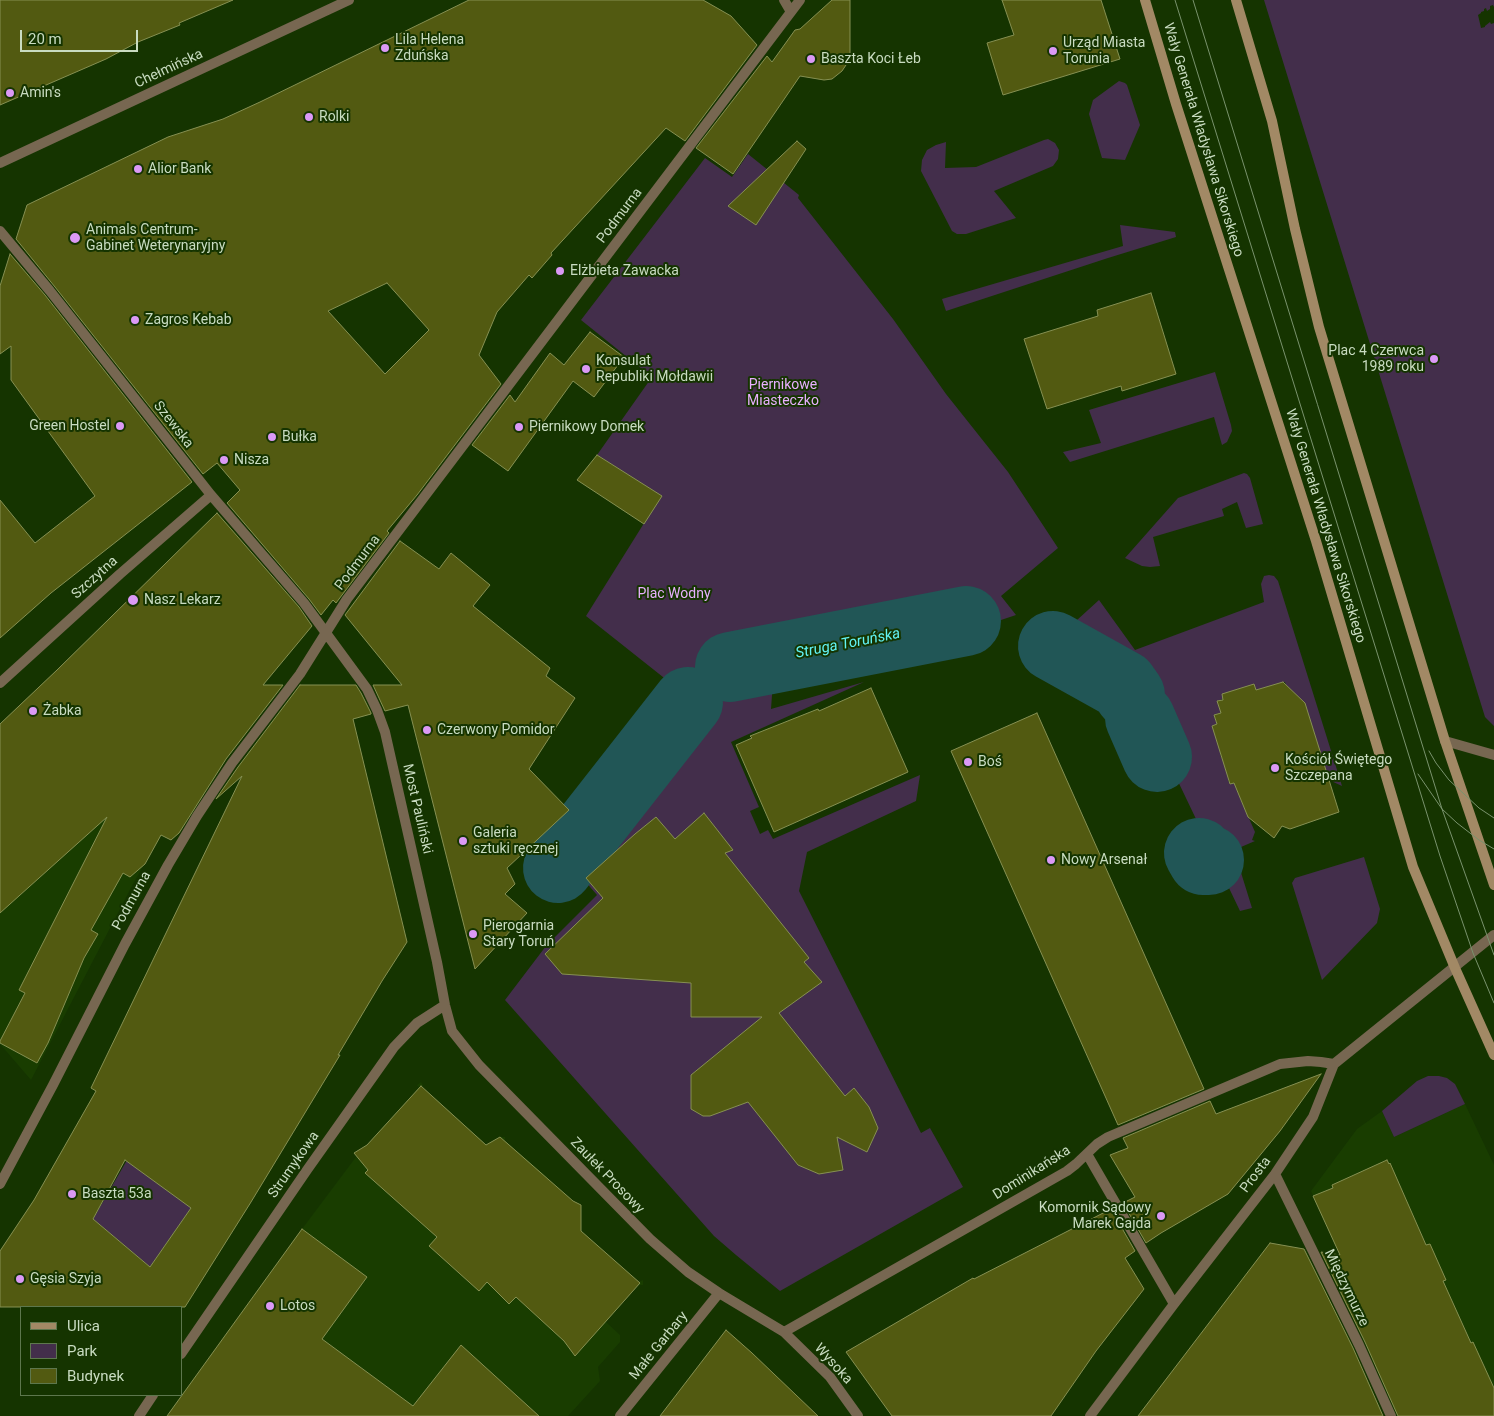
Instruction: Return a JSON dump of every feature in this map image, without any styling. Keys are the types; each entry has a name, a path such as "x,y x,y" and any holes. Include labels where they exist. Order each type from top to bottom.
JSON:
{"street":[{"name":"Chełmińska","path":"0,162 349,0"},
{"path":"784,0 791,12"},
{"name":"Podmurna","path":"0,1184 125,944 197,816 232,764 300,674 347,599 800,0"},
{"name":"Wały Generała Władysława Sikorskiego","path":"1145,0 1176,104 1316,541 1413,867 1454,968 1494,1055"},
{"path":"1236,0 1272,120 1294,229 1319,327 1445,741 1494,885"},
{"name":"Szewska","path":"0,231 56,298 211,495 304,603 326,634"},
{"name":"Szczytna","path":"0,683 120,574 211,495"},
{"name":"Most Pauliński","path":"326,634 367,689 385,732 445,1004"},
{"path":"1445,741 1494,755"},
{"path":"1334,1064 1494,935"},
{"name":"Zaułek Prosowy","path":"445,1004 452,1030 479,1065 650,1239 688,1272 784,1332"},
{"name":"Strumykowa","path":"182,1353 307,1170 394,1048 417,1024 445,1004"},
{"name":"Dominikańska","path":"784,1332 1066,1171 1108,1137 1280,1064 1308,1061 1334,1064"},
{"name":"Prosta","path":"1090,1416 1275,1174 1314,1117 1334,1064"},
{"path":"1087,1154 1174,1304"},
{"name":"Międzymurze","path":"1275,1174 1359,1345 1391,1416"},
{"name":"Małe Garbary","path":"620,1416 719,1293"},
{"name":"Wysoka","path":"784,1332 830,1377 858,1416"},
{"path":"139,1416 152,1396"}],"shaded area":[{"path":"57,670 183,797 134,882 31,1080 0,1044 0,724"},
{"path":"421,1082 422,1087 493,1151 500,1137 505,1137 505,1141 576,1205 581,1205 580,1209 568,1219 638,1282 643,1280 643,1285 638,1285 606,1322 620,1335 620,1342 598,1367 600,1381 568,1416 423,1416 389,1388 298,1322 302,1229 356,1157 355,1153 361,1152 419,1088 417,1085"},
{"path":"1465,1104 1494,1165 1494,1416 1354,1278 1335,1244 1311,1191 1357,1129 1382,1111 1394,1137"}],"green space":[{"name":"Plac 4 Czerwca 1989 roku","path":"1264,0 1494,0 1494,7 1493,5 1490,6 1490,9 1487,11 1486,8 1484,9 1478,15 1481,28 1490,22 1491,24 1494,23 1494,726 1485,717"},
{"path":"1119,81 1127,85 1140,125 1125,160 1102,158 1089,114 1093,100"},
{"path":"1048,139 1055,143 1059,150 1058,159 1053,166 994,191 1016,218 966,234 957,234 952,231 921,171 922,160 927,150 946,142 945,168 976,167"},
{"path":"748,154 799,195 798,198 893,319 946,394 1008,472 1058,548 1001,596 1016,615 773,681 771,709 864,682 731,742 759,807 750,811 760,834 768,830 773,839 920,775 916,801 807,852 799,891 921,1133 930,1128 963,1187 780,1291 714,1236 505,1000 546,946 597,895 572,866 697,704 586,616 661,496 597,455 652,377 581,320 705,158 732,177"},
{"path":"1120,225 1175,232 1176,237 946,311 942,299 1123,246"},
{"path":"1215,372 1232,431 1227,442 1222,445 1214,417 1070,462 1063,452 1101,443 1089,410"},
{"path":"1244,473 1250,478 1263,524 1246,528 1237,502 1222,509 1224,516 1153,537 1160,566 1142,566 1125,558 1178,498"},
{"path":"1264,576 1274,576 1278,581 1342,786 1329,780 1323,782 1315,760 1322,757 1321,752 1313,754 1312,726 1297,706 1300,698 1297,696 1292,702 1285,682 1256,690 1254,685 1218,701 1225,711 1214,715 1217,724 1212,726 1213,729 1220,728 1227,750 1220,753 1221,757 1235,776 1228,780 1230,784 1236,783 1255,832 1252,840 1255,841 1234,850 1252,908 1240,911 1131,683 1054,641 1099,600 1135,650 1264,602 1261,584"},
{"path":"1364,857 1380,909 1377,923 1322,980 1292,883 1295,878"},
{"path":"1428,1076 1447,1078 1455,1084 1465,1104 1394,1137 1382,1111 1417,1081"},
{"path":"141,1136 191,1208 150,1267 93,1219"}],"building":[{"path":"0,0 233,0 138,42 106,59 0,105"},
{"path":"469,0 703,0 731,16 757,45 685,141 666,128 551,253 552,255 532,278 529,275 497,312 479,355 501,384 417,495 387,531 389,533 336,603 333,600 321,615 227,503 240,490 217,463 203,474 16,239 27,205 168,137 223,119","holes":["387,283 429,330 385,374 328,311"]},
{"path":"832,0 850,0 850,56 842,71 832,79 824,80 800,76 733,174 696,148 767,56 772,62 795,30 800,29"},
{"name":"Urząd Miasta Torunia","path":"1002,0 1101,0 1120,59 1003,95 987,43 1014,35"},
{"path":"797,141 806,149 756,225 728,206"},
{"path":"10,254 45,295 192,482 51,593 0,638 0,500 35,543 95,496 11,380 11,346 0,354 0,286"},
{"path":"1151,293 1176,374 1122,391 1121,386 1047,409 1024,339 1098,316 1097,310"},
{"path":"590,332 624,357 594,397 573,381 508,471 472,445 510,395 515,402 550,353 564,365"},
{"path":"597,455 662,496 644,524 577,480"},
{"path":"217,513 299,607 312,626 263,685 283,685 226,759 179,833 171,840 161,835 145,864 130,877 123,873 91,930 98,934 84,958 48,1043 37,1063 0,1043 0,1041 25,993 19,990 107,817 0,913 0,724"},
{"path":"400,541 439,569 451,553 490,585 473,606 550,668 546,676 575,698 529,769 569,810 507,868 515,884 505,894 527,913 475,969 408,705 385,711 373,685 402,685 345,615"},
{"name":"Kościół Świętego Szczepana","path":"1283,682 1305,703 1339,812 1290,829 1282,826 1274,838 1248,817 1234,783 1230,784 1212,726 1217,724 1214,715 1221,713 1217,701 1223,700 1222,694 1254,684 1256,690"},
{"path":"300,685 356,685 371,714 353,719 407,942 251,1202 185,1307 0,1307 0,1251 34,1200 96,1091 91,1088 242,776 216,799","holes":["125,1160 191,1208 150,1267 93,1219"]},
{"path":"871,688 908,772 774,832 736,745 752,738 750,736 818,709 819,711"},
{"name":"Nowy Arsenał","path":"1037,713 1204,1089 1118,1125 951,751"},
{"path":"704,813 733,850 725,853 809,958 804,962 822,982 779,1013 845,1096 854,1088 869,1107 878,1128 867,1152 837,1137 843,1170 819,1174 798,1165 748,1102 710,1116 703,1116 691,1109 691,1075 762,1017 691,1017 691,983 562,974 545,954 603,898 586,878 635,834 656,817 675,839"},
{"path":"1321,1074 1280,1131 1228,1194 1146,1243 1123,1203 1135,1197 1110,1155 1128,1148 1123,1138 1210,1101 1216,1114"},
{"path":"421,1086 486,1145 500,1137 573,1201 581,1205 581,1231 640,1283 575,1356 564,1341 516,1297 509,1304 487,1282 479,1291 429,1246 437,1237 365,1173 368,1170 354,1153 367,1145"},
{"path":"1387,1160 1426,1245 1430,1244 1446,1280 1443,1281 1494,1388 1494,1416 1398,1416 1365,1342 1321,1252 1340,1255 1313,1196 1333,1188 1332,1185"},
{"path":"1111,1209 1135,1251 1125,1258 1144,1289 1096,1351 1051,1416 892,1416 846,1352 973,1278"},
{"path":"302,1229 367,1277 322,1339 413,1406 461,1345 539,1416 167,1416"},
{"path":"1270,1243 1304,1249 1353,1348 1383,1416 1138,1416"},
{"path":"726,1330 752,1353 818,1416 660,1416"}],"waterway":[{"name":"Struga Toruńska","path":"730,667 966,621"},
{"name":"Struga Toruńska","path":"1053,646 1123,685 1130,695"},
{"name":"Struga Toruńska","path":"558,868 688,702"},
{"name":"Struga Toruńska","path":"1140,718 1157,757"},
{"name":"Struga Toruńska","path":"1199,853 1203,860 1209,860"}],"tram line":[{"path":"1175,0 1440,856 1473,953 1494,1003"},
{"path":"1193,0 1442,809 1494,955"},
{"path":"1429,751 1449,780 1479,808 1494,818"},
{"path":"1418,774 1442,809 1479,840 1494,849"}],"place":[{"name":"Lila Helena Zduńska","path":"385,48"},
{"name":"Urząd Miasta Torunia","path":"1053,51"},
{"name":"Baszta Koci Łeb","path":"811,59"},
{"name":"Amin's","path":"10,93"},
{"name":"Rolki","path":"309,117"},
{"name":"Alior Bank","path":"138,169"},
{"name":"Animals Centrum- Gabinet Weterynaryjny","path":"75,238"},
{"name":"Elżbieta Zawacka","path":"560,271"},
{"name":"Zagros Kebab","path":"135,320"},
{"name":"Plac 4 Czerwca 1989 roku","path":"1434,359"},
{"name":"Konsulat Republiki Mołdawii","path":"586,369"},
{"name":"Green Hostel","path":"120,426"},
{"name":"Piernikowy Domek","path":"519,427"},
{"name":"Bułka","path":"272,437"},
{"name":"Nisza","path":"224,460"},
{"name":"Nasz Lekarz","path":"133,600"},
{"name":"Żabka","path":"33,711"},
{"name":"Czerwony Pomidor","path":"427,730"},
{"name":"Boś","path":"968,762"},
{"name":"Kościół Świętego Szczepana","path":"1275,768"},
{"name":"Galeria sztuki ręcznej","path":"463,841"},
{"name":"Nowy Arsenał","path":"1051,860"},
{"name":"Pierogarnia Stary Toruń","path":"473,934"},
{"name":"Baszta 53a","path":"72,1194"},
{"name":"Komornik Sądowy Marek Gajda","path":"1161,1216"},
{"name":"Gęsia Szyja","path":"20,1279"},
{"name":"Lotos","path":"270,1306"}],"park label":[{"name":"Piernikowe Miasteczko","path":"783,394"},
{"name":"Plac Wodny","path":"674,594"}]}
